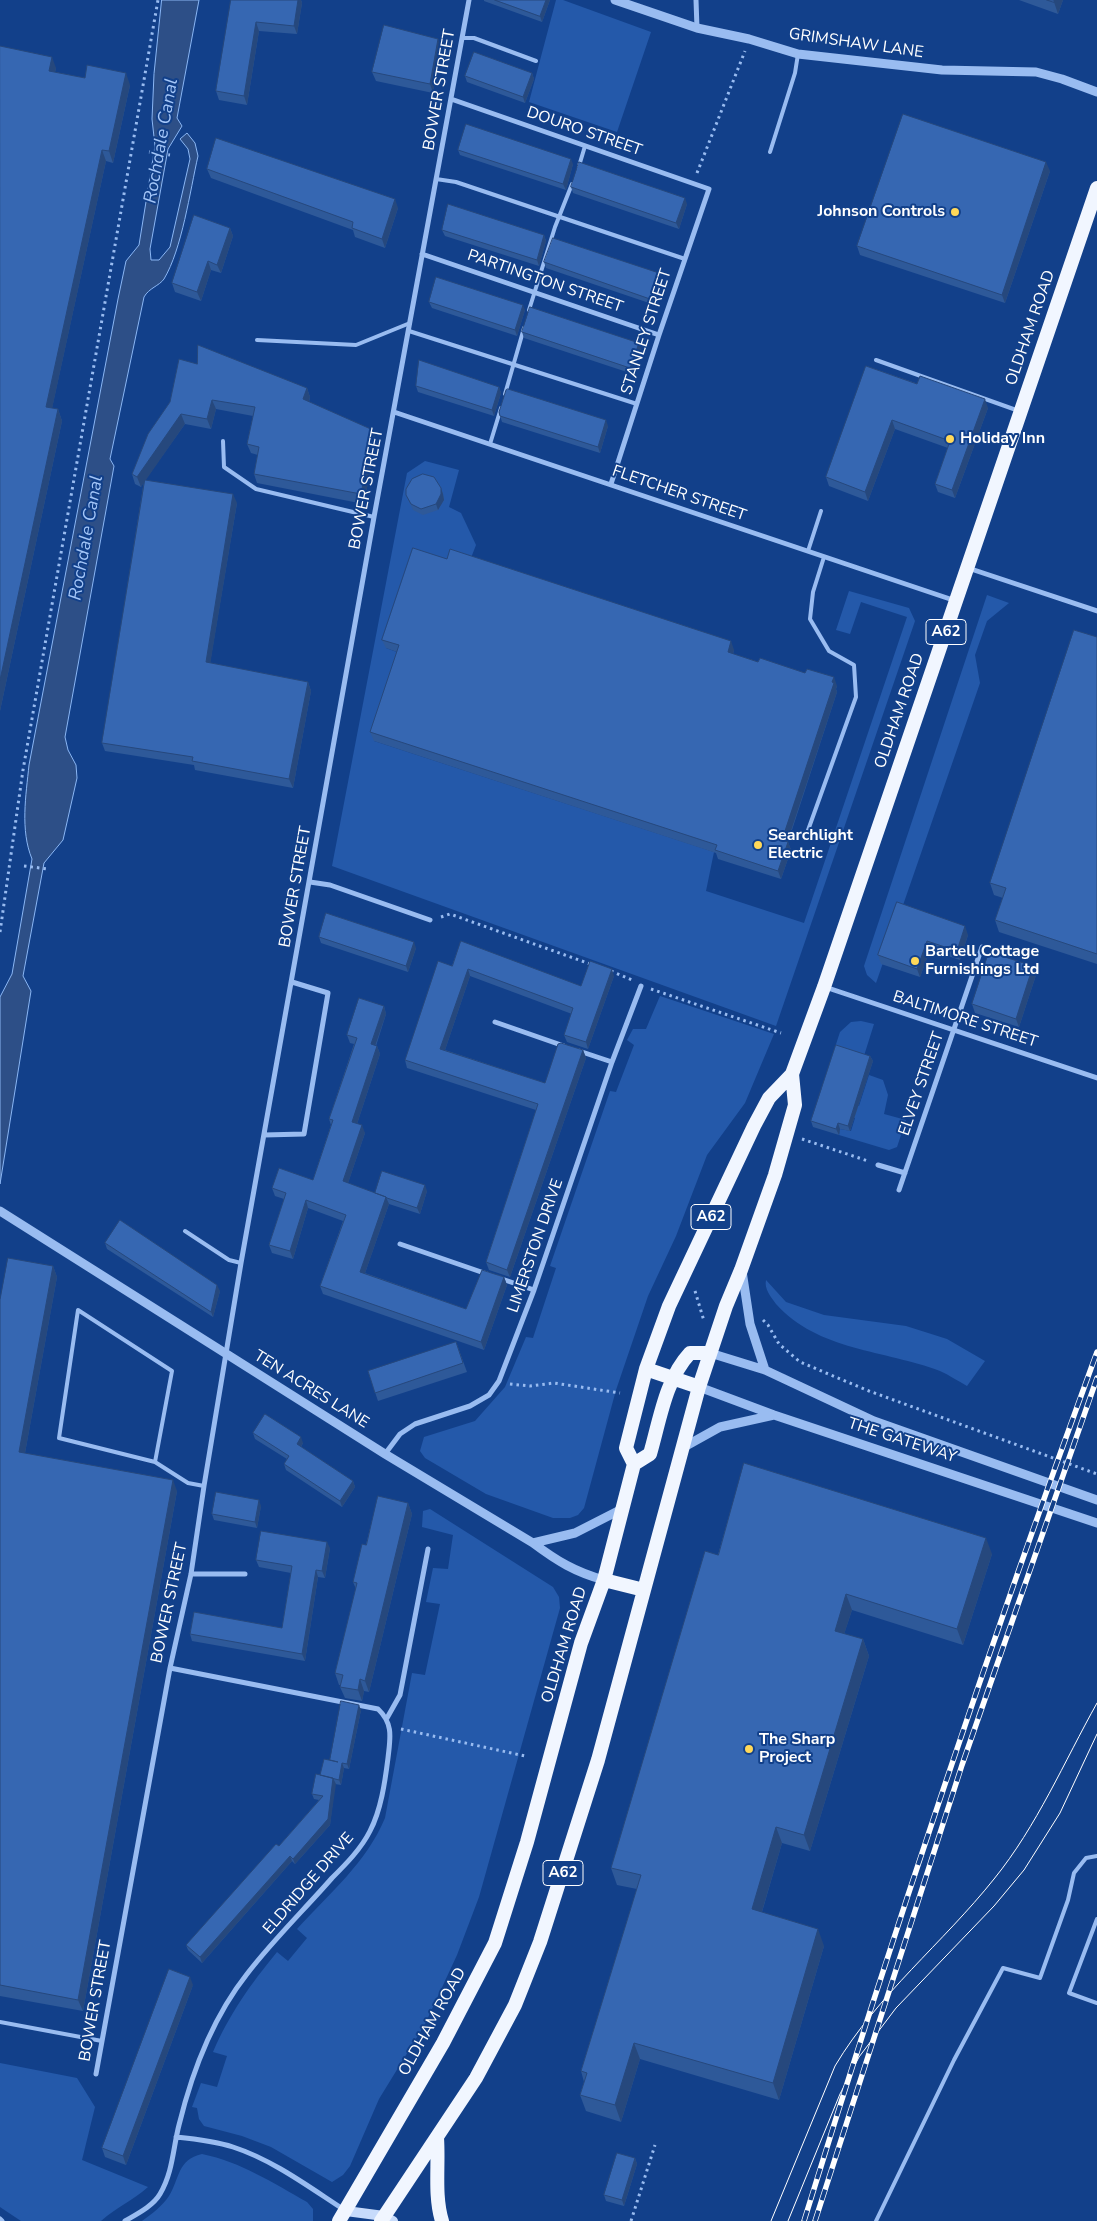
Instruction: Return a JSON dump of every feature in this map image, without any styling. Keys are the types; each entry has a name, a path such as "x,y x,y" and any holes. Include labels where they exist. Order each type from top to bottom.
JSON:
{"highway":[{"name":"OLDHAM ROAD","path":"346,2218 443,2043 495,1943 528,1842 581,1643 604,1580 634,1464 626,1448 646,1369 669,1306 754,1126 769,1098 792,1074 824,987 1097,188"},
{"name":"OLDHAM ROAD","path":"386,2219 476,2078 516,2005 540,1942 598,1760 699,1386 726,1306 775,1176 795,1105 792,1074"},
{"path":"634,1464 650,1454 672,1377 679,1365 690,1354 710,1353"},
{"path":"646,1369 699,1386"},
{"path":"604,1580 644,1590"},
{"path":"437,2138 439,2167 437,2195 442,2221"}],"main road":[{"path":"346,2218 386,2219"}],"street":[{"name":"BOWER STREET","path":"96,2074 170,1668 191,1574 241,1263 374,517 469,0"},
{"name":"GRIMSHAW LANE","path":"615,0 697,28 750,39 798,54 942,70 1036,72 1062,78 1097,92"},
{"path":"696,0 697,28"},
{"name":"DOURO STREET","path":"451,99 709,189"},
{"name":"STANLEY STREET","path":"611,484 709,189"},
{"name":"PARTINGTON STREET","path":"422,254 659,335"},
{"name":"FLETCHER STREET","path":"394,412 956,601"},
{"path":"968,568 1097,611"},
{"path":"310,882 330,885 430,920"},
{"name":"ELVEY STREET","path":"899,1190 982,947"},
{"path":"264,1135 304,1134 328,993 292,982"},
{"name":"LIMERSTON DRIVE","path":"384,1454 400,1434 415,1424 470,1406 489,1395 499,1381 534,1290 640,986"},
{"name":"BALTIMORE STREET","path":"824,987 955,1029 1097,1078"},
{"path":"495,1022 567,1047"},
{"path":"576,1050 612,1062"},
{"path":"878,1165 905,1173"},
{"name":"TEN ACRES LANE","path":"4,1213 384,1454 533,1543 580,1574 604,1580"},
{"path":"400,1244 534,1290"},
{"path":"741,1270 750,1324 766,1370"},
{"name":"THE GATEWAY","path":"710,1353 766,1370 800,1388 874,1421 1097,1500"},
{"name":"THE GATEWAY","path":"699,1386 774,1415 1097,1523"},
{"path":"684,1447 720,1428 774,1415"},
{"path":"533,1543 575,1533 622,1509"},
{"path":"170,1668 378,1710 387,1718 400,1695 428,1549"},
{"path":"191,1574 245,1574"},
{"name":"ELDRIDGE DRIVE","path":"125,2221 150,2205 160,2194 174,2158 176,2137 196,2070 210,2034 226,2004 247,1974 352,1856 369,1832 382,1790 391,1733 387,1718"},
{"path":"176,2137 208,2140 242,2151 298,2180 346,2218"}],"lane":[{"path":"462,38 474,38 536,61"},
{"path":"770,152 795,73 798,54"},
{"path":"576,173 586,146"},
{"path":"436,179 456,182 685,259"},
{"path":"490,444 534,292 573,182"},
{"path":"257,340 356,345 411,322"},
{"path":"409,331 637,404"},
{"path":"876,360 1021,412"},
{"path":"223,441 224,466 256,489 374,517"},
{"path":"808,551 821,511"},
{"path":"807,833 856,697 854,665 829,651 810,619 813,592 824,557"},
{"path":"185,1231 229,1260 241,1263"},
{"path":"155,1462 172,1371 78,1310 59,1438 155,1462 188,1483 204,1486"},
{"path":"876,2221 954,2060 1003,1968 1040,1978 1068,1900 1074,1873 1086,1858 1097,1856"},
{"path":"1097,1919 1069,1993 1097,2003"},
{"path":"0,2022 102,2041"}],"path":[{"path":"0,932 28,741 158,0"},
{"path":"693,183 750,39"},
{"path":"149,152 170,155"},
{"path":"24,866 48,869"},
{"path":"430,920 450,914 599,967"},
{"path":"609,971 627,977 640,986 781,1033"},
{"path":"802,1139 878,1165"},
{"path":"693,1283 704,1322"},
{"name":"THE GATEWAY","path":"768,1324 778,1344 800,1362 869,1391 1097,1474"},
{"path":"499,1381 530,1386 554,1383 620,1393"},
{"path":"389,1726 525,1756"},
{"path":"631,2221 655,2145"}],"shaded area":[{"path":"556,0 563,0 651,32 617,132 529,102"},
{"path":"425,461 459,470 449,507 461,513 476,545 469,563 386,648 402,654 374,741 714,852 706,891 804,923 907,617 861,602 850,634 836,630 849,591 909,608 915,621 776,1026 332,866 407,473"},
{"path":"987,595 1009,603 987,621 975,655 980,683 876,983 867,975 864,966"},
{"path":"660,996 774,1034 745,1103 707,1155 676,1236 648,1296 616,1390 584,1508 578,1515 570,1518 553,1518 486,1494 425,1458 420,1451 424,1437 475,1421 505,1387 526,1337 533,1338 556,1268 550,1266 610,1091 616,1092 634,1045 627,1040 633,1029 646,1029"},
{"path":"861,1021 874,1024 863,1059 822,1087 840,1032 851,1022"},
{"path":"869,1075 883,1080 888,1095 884,1114 906,1120 897,1147 889,1150 839,1135 840,1129 851,1131 855,1118 845,1115 848,1103 859,1106"},
{"path":"766,1280 786,1302 824,1315 906,1326 947,1339 985,1361 967,1386 940,1371 832,1340 793,1320 772,1299 767,1290"},
{"path":"430,1509 553,1587 559,1597 560,1608 479,1897 457,1955 425,2024 379,2099 350,2166 343,2175 332,2182 271,2147 242,2136 204,2126 199,2119 197,2108 192,2107 201,2083 217,2087 227,2056 213,2052 241,2000 277,1952 288,1961 307,1938 297,1929 358,1863 385,1818 412,1673 425,1675 440,1604 426,1602 433,1568 448,1569 453,1535 422,1527 423,1511"},
{"path":"0,2063 77,2078 95,2107 82,2160 148,2187 101,2221 21,2221 0,2207"},
{"path":"202,2154 230,2162 307,2202 313,2209 313,2221 142,2221 157,2210 169,2196 183,2165"}],"water":[{"name":"Rochdale Canal","path":"162,0 199,0 177,118 182,126 168,149 150,249 151,260 159,260 170,247 190,159 188,149 180,139 187,133 195,143 198,156 176,252 164,279 144,297 110,459 114,466 65,737 68,750 76,765 77,778 63,840 44,863 23,976 31,991 0,1184 0,997 12,974 32,859 28,848 25,824 25,800 29,765 126,261 139,245 155,146 152,119 154,74"}],"building":[{"path":"231,0 298,0 294,26 256,22 244,96 216,91"},
{"path":"495,0 546,0 540,16"},
{"path":"384,25 438,39 430,84 372,72"},
{"path":"0,46 52,57 49,71 85,78 87,65 126,73 109,151 102,150 46,407 58,409 0,680"},
{"path":"474,52 532,73 523,97 465,76"},
{"name":"Johnson Controls","path":"903,114 1046,162 1002,295 857,246"},
{"path":"466,124 571,159 563,184 458,150"},
{"path":"216,138 395,199 382,239 352,228 353,222 207,169"},
{"path":"579,162 685,198 676,223 571,187"},
{"path":"448,204 544,235 537,260 442,230"},
{"path":"194,215 230,228 217,265 208,261 197,292 172,283"},
{"path":"553,238 659,273 650,299 544,262"},
{"path":"436,277 523,305 515,330 429,302"},
{"path":"530,307 639,343 630,368 522,332"},
{"path":"198,345 307,388 303,399 373,430 361,494 254,474 259,447 247,444 255,407 212,400 207,419 181,414 137,477 132,474 148,434 170,402 179,359 197,364"},
{"path":"419,360 499,387 492,410 416,386"},
{"name":"Holiday Inn","path":"866,366 917,384 920,376 985,399 952,490 935,484 950,441 892,420 865,492 826,477"},
{"path":"508,389 606,420 598,447 500,416 499,412"},
{"path":"423,474 434,477 441,488 441,494 436,504 421,509 411,504 406,495 406,489 412,479"},
{"path":"145,480 233,494 206,662 308,682 289,779 192,761 193,757 102,743"},
{"path":"413,548 447,559 450,549 731,641 728,652 758,662 760,658 805,673 807,669 834,677 832,682 834,683 782,840 788,842 778,871 715,850 717,845 370,732 399,645 382,640"},
{"path":"1074,630 1097,637 1097,954 995,920 1006,888 990,883"},
{"path":"897,902 965,926 957,951 927,941 917,969 878,955"},
{"path":"326,913 414,942 406,966 319,937"},
{"path":"461,941 581,986 590,961 612,969 586,1042 564,1035 573,1008 468,969 440,1049 545,1083 558,1044 561,1043 583,1050 507,1270 486,1262 538,1104 405,1060 438,961 452,966"},
{"path":"989,952 1033,966 1016,1019 972,1004"},
{"path":"359,998 384,1006 371,1044 377,1046 352,1122 362,1125 343,1181 386,1197 360,1272 466,1309 482,1270 504,1277 481,1342 320,1286 346,1215 306,1200 290,1251 269,1245 286,1193 272,1188 279,1168 313,1180 333,1120 329,1119 357,1038 347,1035"},
{"path":"836,1045 870,1056 848,1126 838,1123 836,1129 811,1121"},
{"path":"382,1171 425,1185 417,1208 375,1193"},
{"path":"120,1220 217,1285 211,1312 105,1243"},
{"path":"8,1258 53,1266 19,1452 173,1480 78,2000 0,1985 0,1300"},
{"path":"456,1342 463,1363 375,1393 368,1371"},
{"path":"265,1414 301,1437 297,1444 353,1481 340,1501 284,1464 289,1456 253,1433"},
{"name":"The Sharp Project","path":"744,1463 986,1538 957,1629 846,1594 835,1631 863,1639 804,1835 776,1827 752,1909 818,1929 773,2083 634,2043 615,2105 580,2095 587,2073 581,2071 641,1875 611,1868 705,1551 718,1555"},
{"path":"216,1492 259,1500 255,1522 212,1514"},
{"path":"378,1496 408,1503 365,1681 360,1679 358,1690 340,1687 343,1675 335,1673 357,1583 353,1582 362,1544 366,1545"},
{"path":"261,1531 327,1542 322,1571 316,1570 302,1654 190,1634 194,1612 282,1628 292,1566 256,1560"},
{"path":"341,1701 359,1705 347,1764 342,1763 339,1780 320,1775 324,1759 338,1762 330,1760"},
{"path":"316,1774 333,1778 328,1819 293,1859 290,1856 200,1957 186,1945 276,1844 279,1846 323,1796 312,1794"},
{"path":"169,1969 190,1977 123,2156 102,2148"},
{"path":"617,2153 635,2158 622,2200 604,2195"}],"tram line":[{"path":"771,2221 835,2066 871,2015 974,1902 1009,1859 1037,1816 1097,1703"},
{"path":"788,2221 840,2094 859,2057 896,2008 994,1906 1024,1870 1060,1813 1097,1734"}],"railway":[{"path":"804,2221 873,2002 945,1785 1097,1352"},
{"path":"815,2221 962,1765 1097,1378"}],"place":[{"name":"Johnson Controls","path":"955,212"},
{"name":"Holiday Inn","path":"950,439"},
{"name":"Searchlight Electric","path":"758,845"},
{"name":"Bartell Cottage Furnishings Ltd","path":"915,961"},
{"name":"The Sharp Project","path":"749,1749"}]}
